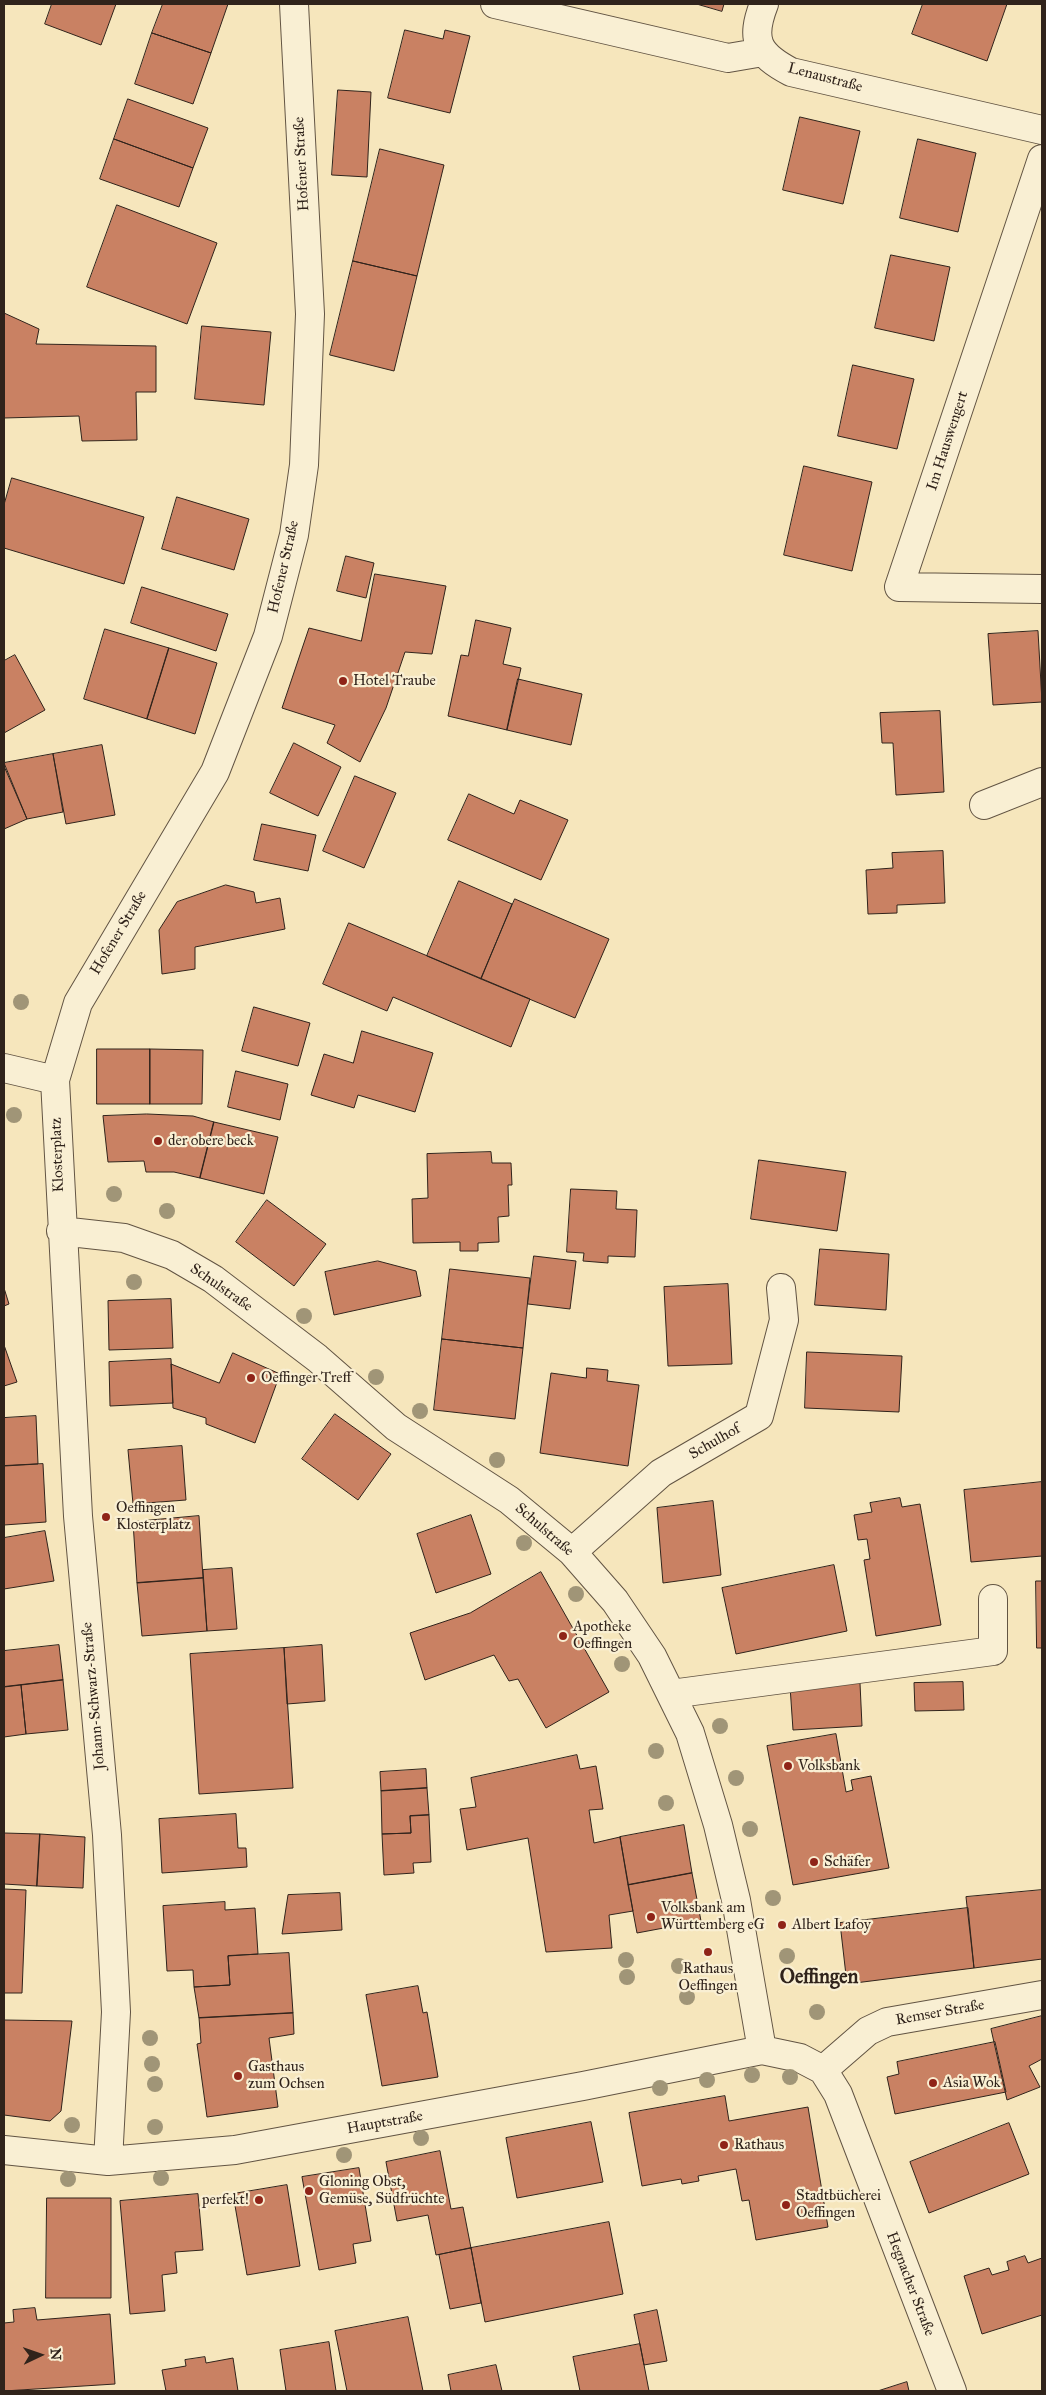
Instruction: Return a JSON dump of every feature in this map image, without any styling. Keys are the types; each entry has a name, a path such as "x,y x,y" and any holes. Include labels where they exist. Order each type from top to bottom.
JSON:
{"street":[{"name":"Hofener Straße","path":"55,1080 78,1003 215,772 268,636 294,535 304,464 310,314 294,4"},
{"path":"495,4 728,58 763,52 758,38 757,23 764,4"},
{"name":"Lenaustraße","path":"763,52 773,62 791,72 1042,130"},
{"name":"Im Hauswengert","path":"1042,159 899,587 1042,589"},
{"path":"984,806 1042,782"},
{"path":"4,1068 55,1080"},
{"name":"Klosterplatz","path":"55,1080 61,1231"},
{"name":"Schulstraße","path":"61,1231 124,1238 172,1255 213,1279 317,1358 396,1426 509,1500 572,1552 615,1601 652,1656 690,1733 718,1825 736,1900 762,2050"},
{"name":"Johann-Schwarz-Straße","path":"61,1231 78,1516 109,1875 116,2012 108,2161"},
{"name":"Schulhof","path":"572,1552 661,1473 759,1416 784,1320 781,1288"},
{"path":"671,1694 993,1651 994,1599"},
{"name":"Remser Straße","path":"823,2070 868,2031 887,2022 1042,1995"},
{"path":"762,2050 800,2058 823,2070"},
{"name":"Hauptstraße","path":"4,2150 108,2161 235,2150 583,2086 762,2050"},
{"name":"Hegnacher Straße","path":"823,2070 838,2094 952,2391"}],"building":[{"path":"52,4 116,4 101,45 45,24"},
{"path":"163,4 228,4 211,53 152,33"},
{"path":"697,4 724,4 722,11"},
{"path":"923,4 1007,4 987,61 912,34"},
{"path":"405,30 443,39 445,30 470,36 450,113 388,98"},
{"path":"152,33 211,53 193,104 135,84"},
{"path":"338,90 371,92 367,177 332,175"},
{"path":"128,99 208,128 193,168 114,139"},
{"path":"800,117 860,131 843,204 783,190"},
{"path":"114,139 193,168 179,207 100,179"},
{"path":"918,139 976,153 958,232 900,218"},
{"path":"380,149 444,165 417,276 353,261"},
{"path":"117,205 217,243 187,324 87,287"},
{"path":"891,255 950,267 934,341 875,328"},
{"path":"353,261 417,276 394,371 330,355"},
{"path":"4,313 39,329 36,344 156,346 156,392 136,392 137,440 82,441 79,416 4,418"},
{"path":"202,326 271,332 264,405 195,399"},
{"path":"853,365 914,379 897,449 838,436"},
{"path":"804,466 872,482 852,571 784,555"},
{"path":"12,478 144,517 124,584 4,548 4,505"},
{"path":"177,497 249,519 234,570 162,549"},
{"path":"346,556 374,563 366,598 337,591"},
{"name":"Hotel Traube","path":"375,574 446,586 432,654 405,652 386,708 360,762 327,743 335,725 282,708 309,628 361,641"},
{"path":"142,587 228,614 216,651 131,623"},
{"path":"476,620 511,628 503,664 521,668 507,730 448,716 461,655 468,656"},
{"path":"105,629 169,648 147,719 84,699"},
{"path":"1038,631 1042,702 993,705 988,634"},
{"path":"169,648 217,663 195,734 147,719"},
{"path":"15,655 45,710 4,733 4,661"},
{"path":"518,679 582,694 571,745 507,730"},
{"path":"940,711 944,792 896,795 893,743 882,743 880,713"},
{"path":"294,743 341,767 318,816 270,793"},
{"path":"102,745 115,815 66,824 53,754"},
{"path":"53,754 63,812 27,819 4,763"},
{"path":"4,766 27,819 4,829"},
{"path":"355,776 396,793 364,868 323,851"},
{"path":"469,794 514,814 520,800 568,820 541,880 448,840"},
{"path":"262,824 316,835 308,871 254,860"},
{"path":"943,851 945,903 897,905 897,913 868,914 866,870 893,868 892,853"},
{"path":"459,881 512,904 481,979 427,956"},
{"path":"226,885 254,892 256,903 280,898 285,929 195,947 195,969 162,974 159,930 177,902"},
{"path":"515,899 609,939 575,1018 481,979"},
{"path":"349,923 530,999 511,1047 393,997 387,1011 323,984"},
{"path":"254,1007 310,1023 298,1066 242,1051"},
{"path":"362,1031 433,1053 415,1112 358,1095 354,1108 311,1095 324,1054 353,1063"},
{"path":"97,1049 150,1049 150,1104 97,1104"},
{"path":"150,1049 203,1050 202,1104 150,1104"},
{"path":"236,1071 288,1084 280,1120 228,1107"},
{"name":"der obere beck","path":"147,1114 193,1116 214,1122 200,1178 174,1172 146,1172 144,1161 108,1162 103,1116"},
{"path":"214,1122 278,1137 264,1194 200,1178"},
{"path":"491,1152 492,1163 511,1163 512,1185 508,1185 509,1216 498,1217 499,1242 478,1243 478,1251 460,1251 460,1242 413,1243 412,1199 428,1198 427,1154"},
{"path":"759,1160 846,1172 837,1231 751,1219"},
{"path":"571,1189 617,1191 616,1209 637,1210 635,1257 608,1256 608,1263 583,1261 584,1253 567,1252"},
{"path":"267,1200 326,1244 294,1286 236,1242"},
{"path":"820,1249 889,1254 886,1310 815,1305"},
{"path":"534,1256 576,1261 570,1309 528,1304"},
{"path":"378,1261 416,1271 421,1296 334,1315 325,1272"},
{"path":"450,1269 530,1278 523,1348 442,1339"},
{"path":"728,1284 732,1364 668,1366 664,1287"},
{"path":"4,1288 9,1304 4,1306"},
{"path":"171,1299 173,1348 109,1350 108,1301"},
{"path":"442,1339 523,1348 515,1419 434,1410"},
{"path":"4,1345 17,1382 4,1386"},
{"path":"807,1352 902,1356 899,1412 805,1408"},
{"path":"233,1353 280,1374 255,1443 206,1424 206,1418 173,1408 171,1364 219,1383"},
{"path":"171,1359 173,1403 110,1406 109,1362"},
{"path":"587,1368 608,1370 607,1381 639,1385 628,1466 540,1453 551,1373 586,1378"},
{"path":"335,1414 391,1454 358,1500 302,1459"},
{"path":"36,1416 38,1464 4,1466 4,1418"},
{"path":"182,1446 186,1500 133,1504 128,1450"},
{"path":"43,1464 46,1522 4,1525 4,1466"},
{"path":"1042,1482 1042,1556 971,1562 964,1490"},
{"path":"900,1498 902,1507 920,1504 941,1625 876,1636 864,1560 870,1559 867,1539 858,1540 854,1515 872,1512 870,1503"},
{"path":"713,1501 721,1575 663,1583 657,1508"},
{"path":"471,1515 491,1574 436,1593 417,1534"},
{"path":"199,1516 203,1578 137,1583 133,1522"},
{"path":"45,1531 54,1581 4,1589 4,1538"},
{"path":"834,1565 847,1631 736,1654 722,1588"},
{"path":"232,1568 237,1629 207,1631 203,1570"},
{"path":"541,1572 609,1692 546,1728 518,1679 509,1681 494,1655 425,1680 410,1633 470,1613"},
{"path":"203,1578 207,1631 142,1636 137,1583"},
{"path":"1036,1581 1042,1581 1042,1648 1037,1648"},
{"path":"59,1645 63,1680 4,1687 4,1651"},
{"path":"322,1645 325,1701 287,1704 284,1648"},
{"path":"284,1648 293,1788 199,1794 190,1654"},
{"path":"63,1680 68,1730 26,1734 21,1685"},
{"path":"963,1682 964,1710 915,1711 914,1683"},
{"path":"860,1683 862,1726 793,1730 790,1686"},
{"path":"21,1685 26,1734 4,1737 4,1687"},
{"path":"836,1734 846,1792 853,1790 851,1780 871,1776 889,1868 793,1885 767,1746"},
{"path":"577,1755 580,1769 596,1766 603,1809 589,1810 594,1843 620,1837 633,1911 609,1915 612,1948 546,1952 528,1838 467,1850 460,1809 476,1807 471,1778"},
{"path":"426,1769 427,1788 381,1791 380,1772"},
{"path":"427,1788 429,1815 410,1816 411,1833 382,1834 381,1791"},
{"path":"236,1814 238,1848 246,1848 247,1867 162,1873 159,1819"},
{"path":"429,1815 431,1862 413,1863 414,1873 384,1875 382,1834 411,1833 410,1816"},
{"path":"684,1825 692,1873 628,1885 620,1837"},
{"path":"4,1833 40,1834 37,1886 4,1884"},
{"path":"40,1834 85,1837 83,1888 37,1886"},
{"path":"692,1873 701,1921 637,1933 628,1885"},
{"path":"4,1889 26,1890 22,1993 4,1993"},
{"path":"1042,1890 1042,1959 974,1968 966,1897"},
{"path":"340,1893 342,1930 282,1934 288,1895"},
{"path":"225,1902 225,1910 255,1908 258,1954 228,1956 230,1985 194,1987 193,1970 167,1971 163,1906"},
{"path":"968,1908 974,1968 847,1984 840,1923"},
{"path":"289,1953 293,2013 199,2018 194,1987 230,1985 228,1956"},
{"path":"418,1986 423,2013 427,2012 438,2077 382,2086 366,1995"},
{"name":"Gasthaus zum Ochsen","path":"293,2013 294,2034 269,2038 278,2107 207,2117 197,2044 201,2043 199,2018"},
{"path":"1042,2016 1042,2059 1029,2066 1040,2087 1007,2100 991,2029"},
{"path":"4,2020 72,2021 61,2111 50,2121 4,2115"},
{"path":"995,2042 1006,2092 895,2114 887,2077 899,2074 897,2062"},
{"name":"Rathaus","path":"725,2096 729,2121 808,2107 828,2227 756,2240 749,2200 742,2201 736,2169 698,2176 699,2181 682,2184 681,2179 642,2186 629,2113"},
{"path":"591,2122 603,2182 517,2198 506,2138"},
{"path":"1009,2123 1029,2174 929,2213 910,2162"},
{"path":"440,2151 451,2209 463,2207 471,2248 436,2255 428,2215 397,2221 386,2162"},
{"path":"359,2168 371,2241 353,2244 356,2263 319,2270 302,2177"},
{"path":"287,2185 300,2266 247,2275 233,2194"},
{"path":"198,2194 203,2250 175,2252 177,2273 162,2275 165,2311 130,2314 120,2201"},
{"path":"47,2198 111,2198 111,2298 46,2298"},
{"path":"609,2222 623,2294 485,2322 471,2248"},
{"path":"471,2248 481,2303 450,2309 439,2255"},
{"path":"1025,2256 1028,2263 1042,2258 1042,2315 982,2334 964,2276 989,2268 992,2275 1009,2270 1007,2262"},
{"path":"35,2308 37,2320 110,2314 115,2384 4,2391 4,2323 14,2322 13,2310"},
{"path":"657,2310 667,2361 644,2365 634,2315"},
{"path":"408,2317 423,2391 347,2391 335,2331"},
{"path":"329,2342 336,2391 286,2391 280,2350"},
{"path":"640,2344 649,2391 580,2391 573,2357"},
{"path":"205,2357 206,2363 233,2358 238,2391 166,2391 162,2370 186,2366 185,2360"},
{"path":"496,2365 502,2391 451,2391 448,2375"},
{"path":"907,2382 909,2391 878,2391"}],"place":[{"name":"Hotel Traube","path":"343,681"},
{"name":"der obere beck","path":"158,1141"},
{"name":"Oeffinger Treff","path":"251,1378"},
{"name":"Oeffingen Klosterplatz","path":"106,1517"},
{"name":"Apotheke Oeffingen","path":"563,1636"},
{"name":"Volksbank","path":"788,1766"},
{"name":"Schäfer","path":"814,1862"},
{"name":"Volksbank am Württemberg eG","path":"651,1917"},
{"name":"Albert Lafoy","path":"782,1925"},
{"name":"Rathaus Oeffingen","path":"708,1952"},
{"name":"Gasthaus zum Ochsen","path":"238,2076"},
{"name":"Asia Wok","path":"933,2083"},
{"name":"Rathaus","path":"724,2145"},
{"name":"Gloning Obst, Gemüse, Südfrüchte","path":"309,2191"},
{"name":"perfekt!","path":"259,2200"},
{"name":"Stadtbücherei Oeffingen","path":"786,2205"}],"district":[{"name":"Oeffingen","path":"819,1978"}]}
